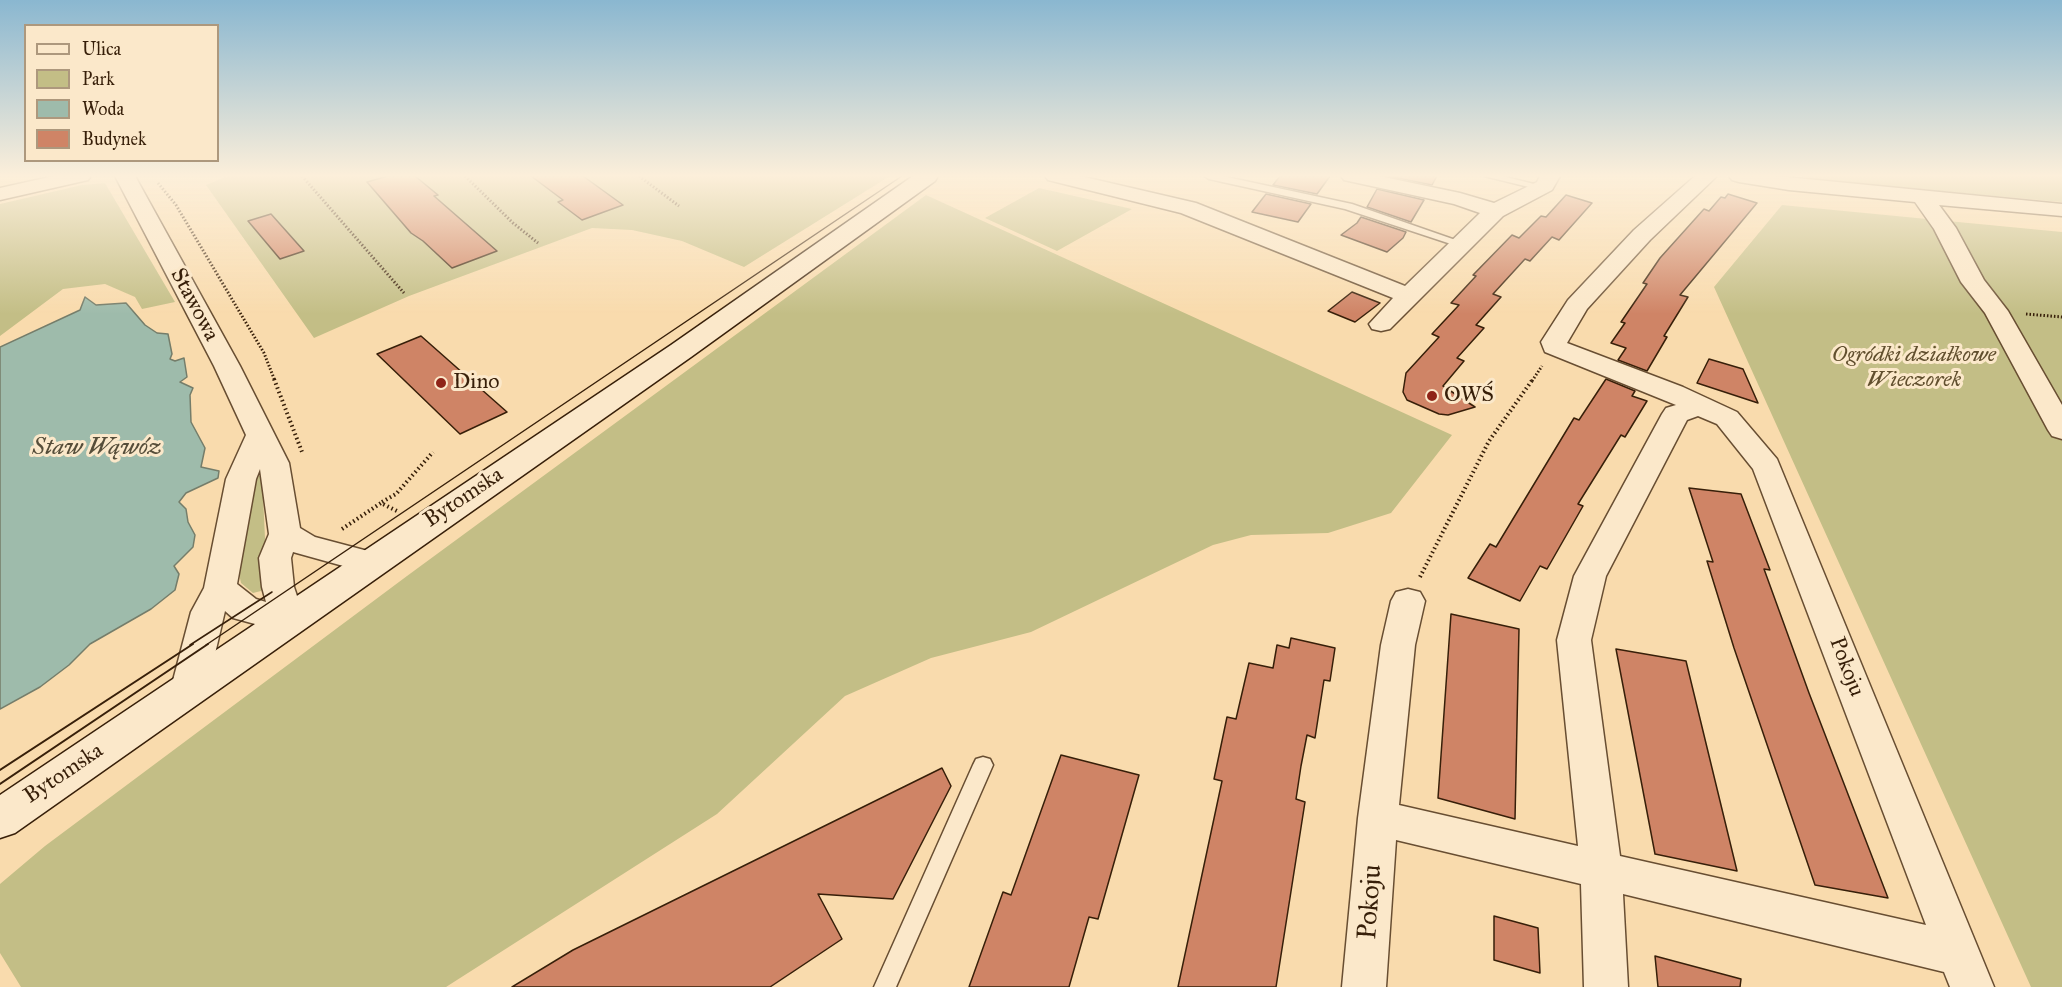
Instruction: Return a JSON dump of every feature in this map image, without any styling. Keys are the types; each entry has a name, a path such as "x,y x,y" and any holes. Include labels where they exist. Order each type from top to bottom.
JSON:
{"main road":[{"name":"Bytomska","path":"0,819 424,525 681,351 862,222"}],"street":[{"name":"Stawowa","path":"150,222 227,366 274,464 285,534"},
{"path":"1223,222 1408,296"},
{"path":"1382,324 1484,222"},
{"path":"1554,347 1554,342 1577,305 1656,222"},
{"path":"1941,222 1973,282 1995,311 2062,430"},
{"name":"Pokoju","path":"1554,347 1673,393 1727,418 1767,466 1965,970"},
{"path":"1606,987 1601,870 1574,640 1590,576 1677,414 1700,407"},
{"path":"189,688 208,612 220,588 241,479 260,436"},
{"path":"288,620 278,587 275,558 285,534 305,545 372,563"},
{"path":"220,588 245,609 288,620"},
{"name":"Pokoju","path":"1364,987 1378,818 1398,645 1408,601"},
{"name":"Pokoju","path":"1378,818 1601,870 1965,970"}],"lane":[{"path":"1396,222 1461,244"},
{"path":"885,987 983,765"}],"path":[{"path":"186,222 264,353 302,449 302,460"},
{"path":"343,222 404,293"},
{"path":"512,222 538,243"},
{"path":"1408,601 1489,441 1554,347"},
{"path":"339,532 396,494 433,452"},
{"path":"381,503 424,525"}],"green space":[{"path":"0,222 128,222 175,302 142,309 135,297 105,284 63,289 0,336"},
{"path":"232,222 816,222 744,267 682,241 632,230 592,228 409,296 314,338"},
{"path":"889,222 985,222 1452,435 1391,513 1328,533 1251,535 1213,545 1031,632 931,658 845,696 717,814 446,987 21,987 0,953 0,884 45,846 407,576"},
{"path":"994,222 1109,222 1057,251"},
{"name":"Ogródki działkowe Wieczorek","path":"1768,222 1959,222 2062,232 2062,987 2031,987 1714,287"},
{"path":"262,475 267,580 261,591 253,593 241,583 238,569 256,477"}],"water":[{"name":"Staw Wąwóz","path":"85,297 96,305 126,303 145,325 157,333 168,334 172,354 170,359 175,361 184,358 187,377 180,382 193,388 190,395 191,422 205,448 201,467 219,471 218,478 186,493 179,502 186,509 188,522 195,535 193,547 174,566 179,574 175,590 151,609 90,644 69,665 40,687 0,709 0,347 80,310"}],"building":[{"path":"249,222 278,222 304,251 280,259"},
{"path":"402,222 464,222 497,251 452,268"},
{"path":"1376,222 1406,232 1403,238 1387,252 1341,235 1357,223"},
{"path":"1535,222 1575,222 1559,240 1552,237 1530,261 1525,259 1493,294 1501,297 1476,325 1484,328 1457,358 1464,361 1443,386 1475,407 1448,415 1439,414 1407,400 1403,392 1406,373 1439,337 1432,334 1459,305 1451,303 1476,276 1473,275 1512,235 1519,238"},
{"path":"1692,222 1741,222 1680,295 1688,297 1664,336 1667,337 1647,371 1618,360 1626,348 1611,343 1625,323 1621,322 1647,284 1643,283 1660,258"},
{"path":"1352,292 1380,303 1355,322 1328,311"},
{"name":"Dino","path":"421,336 507,412 460,434 377,354"},
{"path":"1709,359 1743,369 1758,403 1697,383"},
{"path":"1606,379 1635,391 1632,396 1647,401 1625,437 1621,435 1578,504 1583,506 1547,569 1540,566 1520,601 1468,578 1490,544 1496,547 1574,418 1579,420"},
{"path":"1689,488 1741,494 1770,570 1764,569 1809,693 1888,898 1815,885 1734,648 1707,561 1713,562"},
{"path":"1451,614 1519,629 1515,819 1438,798"},
{"path":"1291,638 1335,648 1330,681 1324,680 1315,738 1307,735 1301,766 1296,799 1305,802 1276,987 1178,987 1222,781 1214,779 1227,717 1236,719 1249,663 1273,668 1277,645 1289,648"},
{"path":"1616,649 1686,661 1737,871 1655,854"},
{"path":"1061,755 1139,775 1098,919 1089,917 1069,987 969,987 1003,892 1011,895"},
{"path":"942,768 951,786 893,899 818,894 842,939 770,987 512,987 573,950"},
{"path":"1494,916 1538,928 1540,973 1494,960"},
{"path":"1655,956 1741,979 1740,987 1658,987"}],"tram line":[{"path":"206,645 834,222"},
{"path":"190,645 272,592"},
{"path":"0,770 193,644"},
{"path":"0,784 208,644"}],"place":[{"name":"Dino","path":"441,383"},
{"name":"OWŚ","path":"1432,396"}]}
